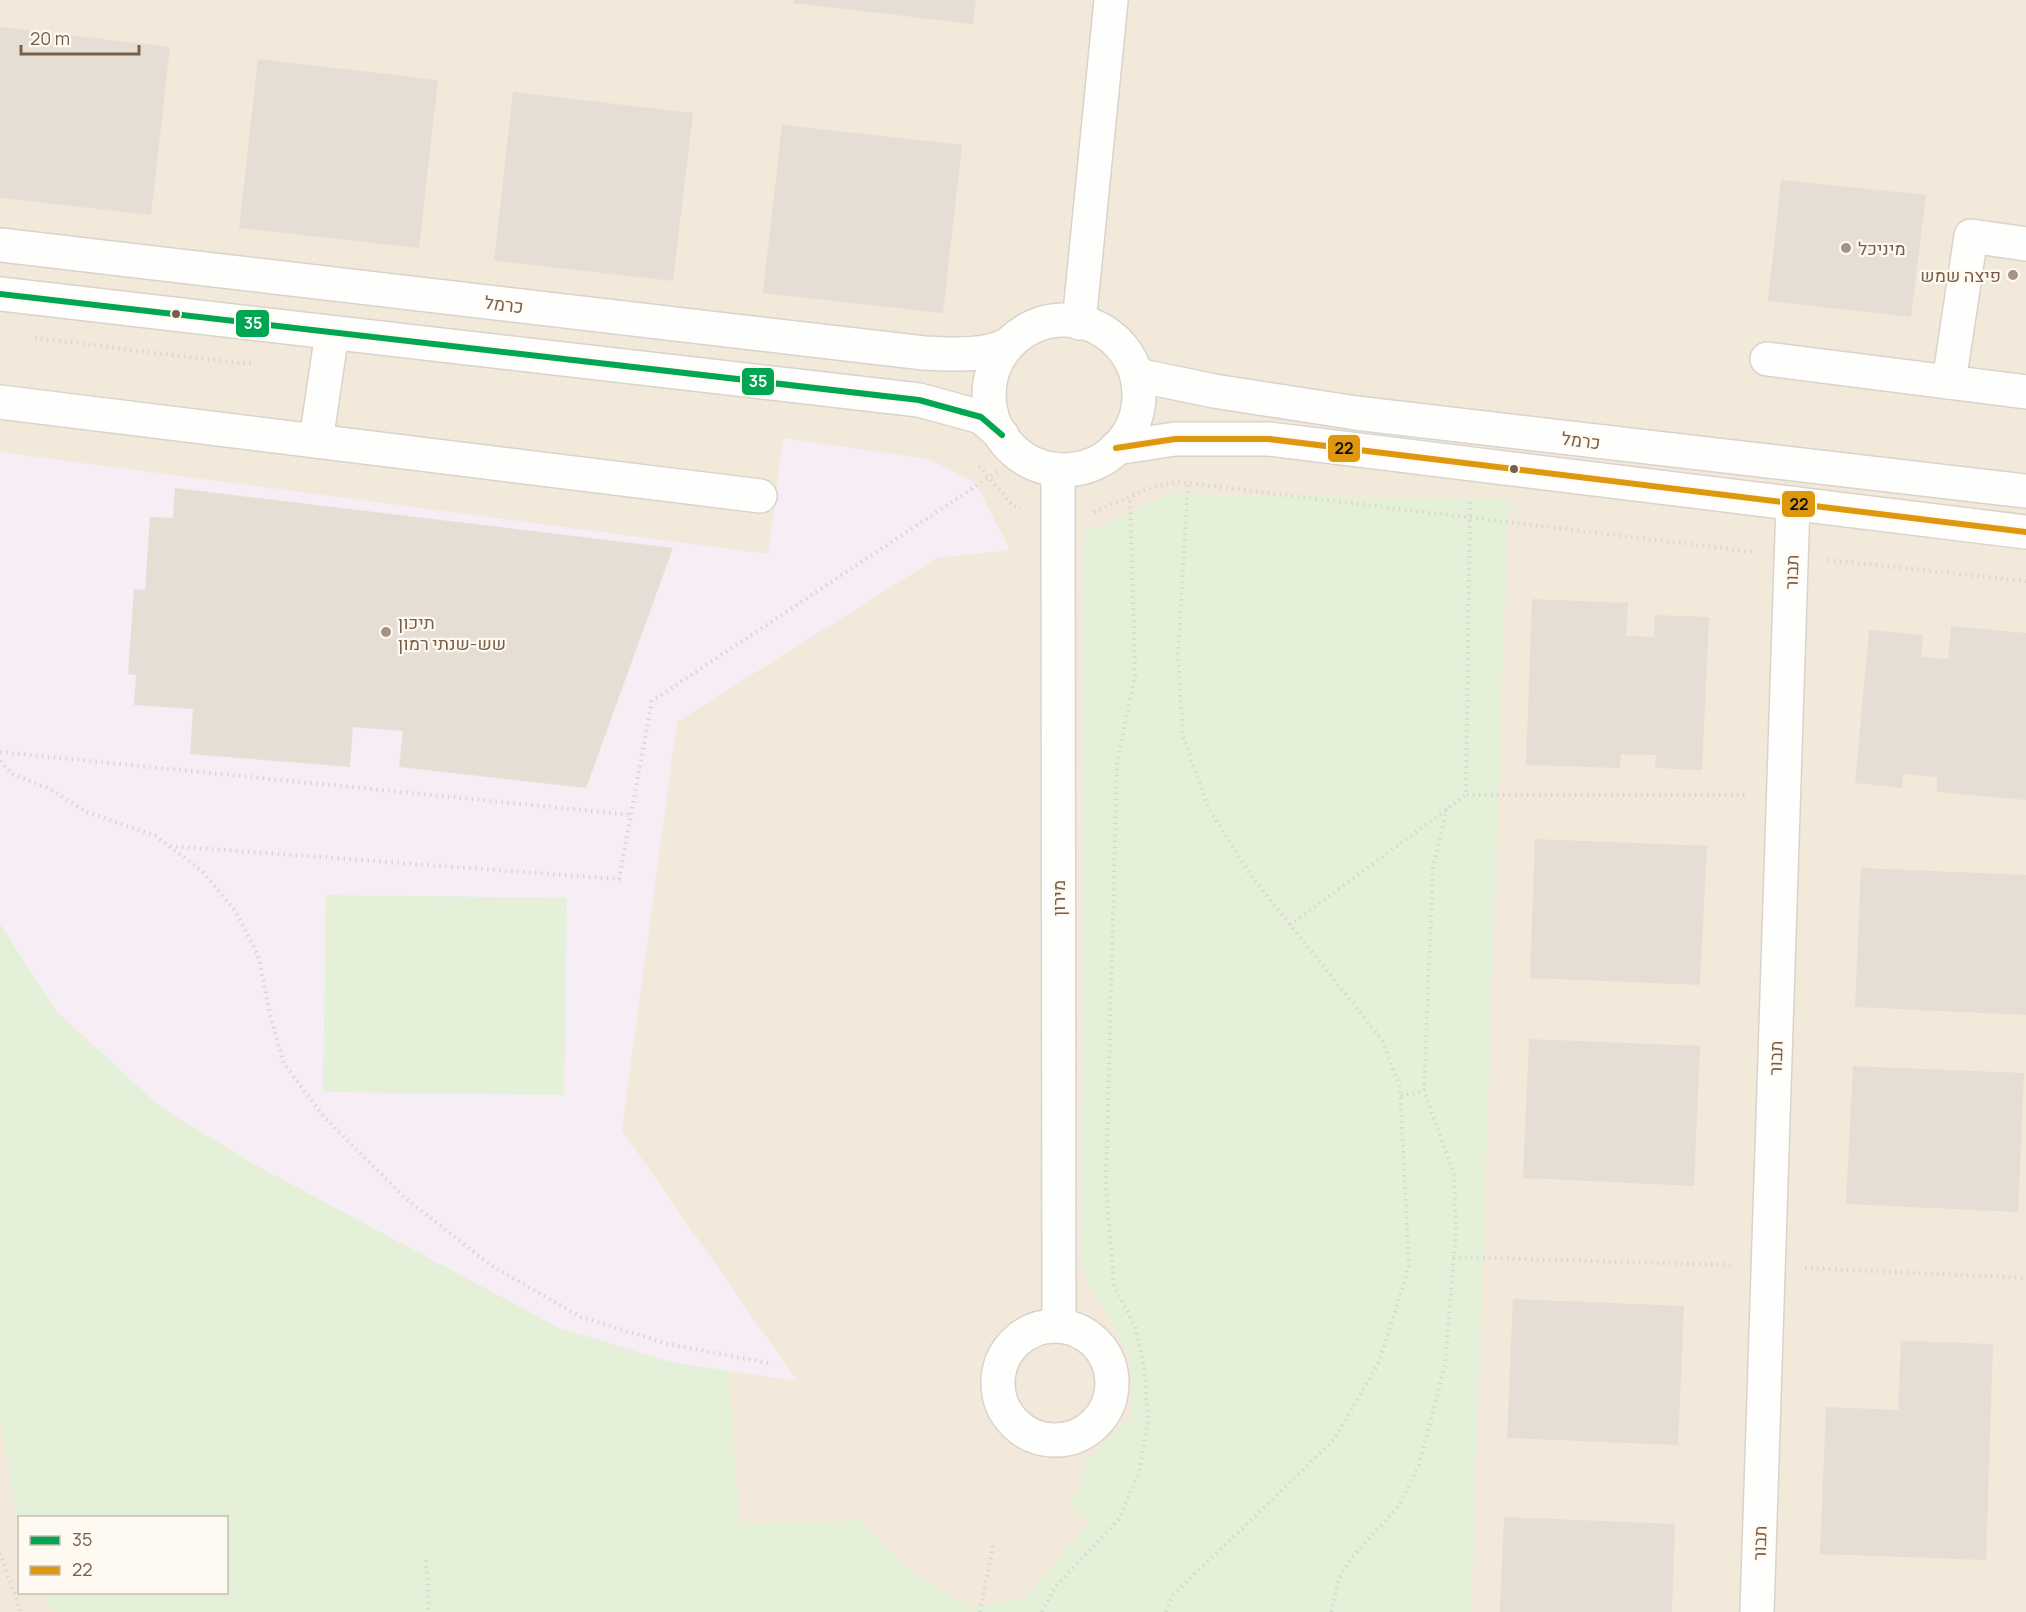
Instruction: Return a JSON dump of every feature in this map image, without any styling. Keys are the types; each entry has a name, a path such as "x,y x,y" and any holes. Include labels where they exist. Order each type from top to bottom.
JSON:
{"street":[{"path":"1079,323 1111,0"},
{"path":"1949,382 1971,236 2026,244"},
{"name":"כרמל","path":"0,244 924,353 962,355 993,352 1008,345"},
{"path":"0,294 919,400 981,417 1012,446 1039,466 1058,470 1080,468 1101,460 1116,448 1132,428 1138,411 1137,375 1127,354 1111,336 1090,324 1066,320 1045,322 1024,332 1008,345 996,364 989,394 990,409 996,427 1012,446"},
{"path":"316,441 332,333"},
{"path":"1767,359 2026,392"},
{"name":"כרמל","path":"1137,375 1224,393 1356,414 2026,488"},
{"path":"0,402 760,496"},
{"name":"כרמל","path":"1116,448 1175,439 1269,440 2026,532"},
{"name":"מירון","path":"1058,470 1059,1325"},
{"name":"תבור","path":"1757,1612 1793,503"}],"path":[{"path":"1166,1612 1173,1594 1334,1440 1378,1362 1409,1267 1401,1096 1382,1040 1252,877 1208,807 1183,736 1178,654 1191,439"},
{"path":"170,846 619,879 652,701 1012,446"},
{"path":"1466,795 1471,464"},
{"path":"1042,1612 1055,1587 1119,1518 1138,1472 1148,1421 1144,1367 1135,1326 1114,1286 1106,1185 1117,762 1135,675 1130,497"},
{"path":"0,752 632,815"},
{"path":"0,761 12,774 48,788 87,812 156,836 202,871 236,912 258,955 270,1014 284,1064 324,1117 404,1196 490,1265 581,1317 668,1344 768,1363"},
{"path":"1290,925 1466,795 1784,795"},
{"path":"1331,1612 1339,1578 1352,1557 1399,1506 1419,1465 1445,1365 1455,1231 1454,1174 1424,1091 1433,868 1447,808"},
{"path":"1401,1096 1424,1091"},
{"path":"980,1612 994,1541"},
{"path":"0,1553 21,1612"},
{"path":"426,1560 428,1612"}],"shaded area":[{"path":"0,0 2026,0 2026,1612 0,1612"},
{"path":"783,438 928,459 976,483 1010,550 937,558 677,722 622,1130 797,1381 674,1363 559,1328 253,1164 160,1107 55,1010 0,924 0,452 768,554"}],"green space":[{"path":"1171,494 1510,499 1471,1612 54,1612 41,1594 228,1594 228,1516 18,1516 18,1519 0,1416 0,924 55,1010 160,1107 253,1164 559,1328 674,1363 728,1371 740,1525 860,1520 912,1574 972,1607 1025,1599 1089,1522 1070,1506 1088,1459 1132,1416 1130,1355 1082,1270 1084,533"},
{"path":"326,895 567,898 564,1095 323,1092"}],"building":[{"path":"794,0 976,0 973,24 793,3"},
{"path":"0,27 170,47 151,215 0,198"},
{"path":"258,59 438,80 419,248 239,228"},
{"path":"513,92 693,113 673,281 494,261"},
{"path":"782,125 962,145 943,313 763,293"},
{"name":"מיניכל","path":"1781,180 1926,195 1911,317 1768,301"},
{"name":"תיכון שש-שנתי רמון","path":"175,488 673,548 586,788 399,767 403,731 353,727 350,767 190,754 193,709 134,705 136,675 128,674 134,589 145,590 150,517 173,518"},
{"path":"1532,599 1628,603 1626,636 1654,637 1655,615 1709,617 1702,770 1655,768 1656,755 1621,754 1620,768 1526,765"},
{"path":"1951,626 2026,633 2026,800 1937,792 1937,777 1903,774 1902,788 1855,783 1869,630 1923,635 1921,657 1948,659"},
{"path":"1535,839 1707,846 1700,985 1530,978"},
{"path":"1861,868 2026,875 2026,1015 1855,1007"},
{"path":"1529,1039 1700,1046 1694,1186 1523,1178"},
{"path":"1853,1066 2024,1073 2018,1212 1846,1204"},
{"path":"1513,1299 1684,1306 1678,1445 1507,1438"},
{"path":"1901,1341 1993,1344 1986,1560 1820,1554 1826,1407 1898,1410"},
{"path":"1504,1517 1675,1524 1672,1612 1500,1612"}],"transit line":[{"name":"35","path":"0,294 919,400 981,417 1002,435"},
{"name":"22","path":"1116,448 1175,439 1269,439 2026,532"}],"place":[{"name":"מיניכל","path":"1846,248"},
{"name":"פיצה שמש","path":"2013,275"},
{"name":"תיכון שש-שנתי רמון","path":"386,632"}]}
